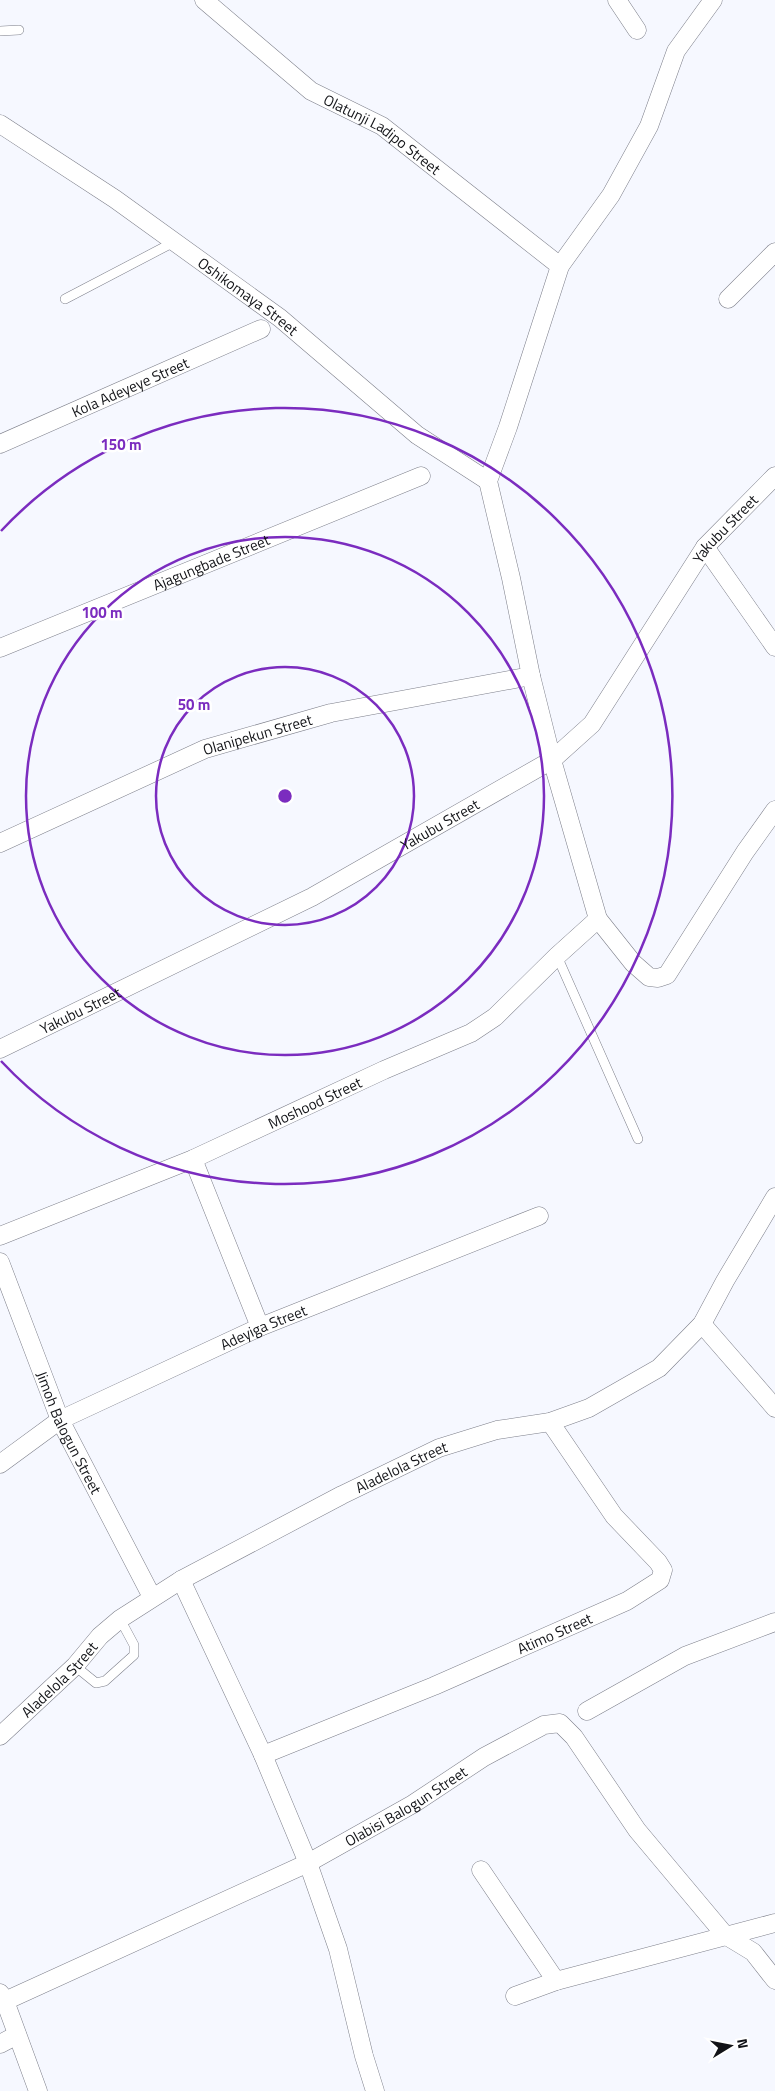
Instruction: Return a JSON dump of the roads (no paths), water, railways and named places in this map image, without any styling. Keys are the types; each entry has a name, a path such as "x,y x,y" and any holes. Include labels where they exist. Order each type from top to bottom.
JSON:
{"street":[{"name":"Olatunji Ladipo Street","path":"204,0 311,90 382,126 560,266"},
{"path":"617,0 637,30"},
{"path":"712,0 676,51 649,126 611,195 560,266 508,427 488,481 511,578 531,676 552,760 598,920 633,963 650,977 658,978 666,975 745,852 775,810"},
{"name":"Oshikomaya Street","path":"0,124 115,199 280,318 417,435 488,481"},
{"path":"728,299 775,252"},
{"name":"Kola Adeyeye Street","path":"0,444 261,329"},
{"name":"Ajagungbade Street","path":"0,648 422,476"},
{"name":"Yakubu Street","path":"0,1049 312,897 552,760 592,724 705,547 775,476"},
{"path":"705,547 775,647"},
{"name":"Olanipekun Street","path":"0,843 205,749 331,714 531,676"},
{"name":"Moshood Street","path":"0,1236 193,1159 384,1070 471,1033 495,1017 557,956 598,920"},
{"path":"193,1159 260,1327"},
{"name":"Aladelola Street","path":"0,1736 75,1666 100,1636 120,1619 181,1580 342,1495 439,1448 498,1430 550,1422 590,1408 659,1368 702,1324 724,1281 775,1197"},
{"name":"Adeyiga Street","path":"0,1464 60,1420 260,1327 539,1216"},
{"name":"Jimoh Balogun Street","path":"0,1262 60,1420 152,1597"},
{"path":"702,1324 775,1408"},
{"name":"Atimo Street","path":"263,1755 434,1686 610,1609 627,1601 660,1580 663,1570 658,1562 614,1516 550,1422"},
{"path":"181,1580 263,1755 308,1863 338,1949 364,2056 375,2091"},
{"path":"586,1711 685,1656 775,1622"},
{"name":"Olabisi Balogun Street","path":"2,1997 308,1863 412,1804 484,1757 544,1725 560,1723 574,1737 637,1830 725,1935"},
{"path":"481,1870 556,1981"},
{"path":"515,1996 556,1981 775,1923"},
{"path":"725,1935 753,1952 775,1980"},
{"path":"2,1997 38,2091"},
{"path":"0,2044 17,2035"}],"lane":[{"path":"0,31 19,30"},
{"path":"65,299 174,242"},
{"path":"557,956 638,1139"},
{"path":"75,1666 96,1682 100,1682 105,1680 134,1655 134,1645 120,1619"}]}
